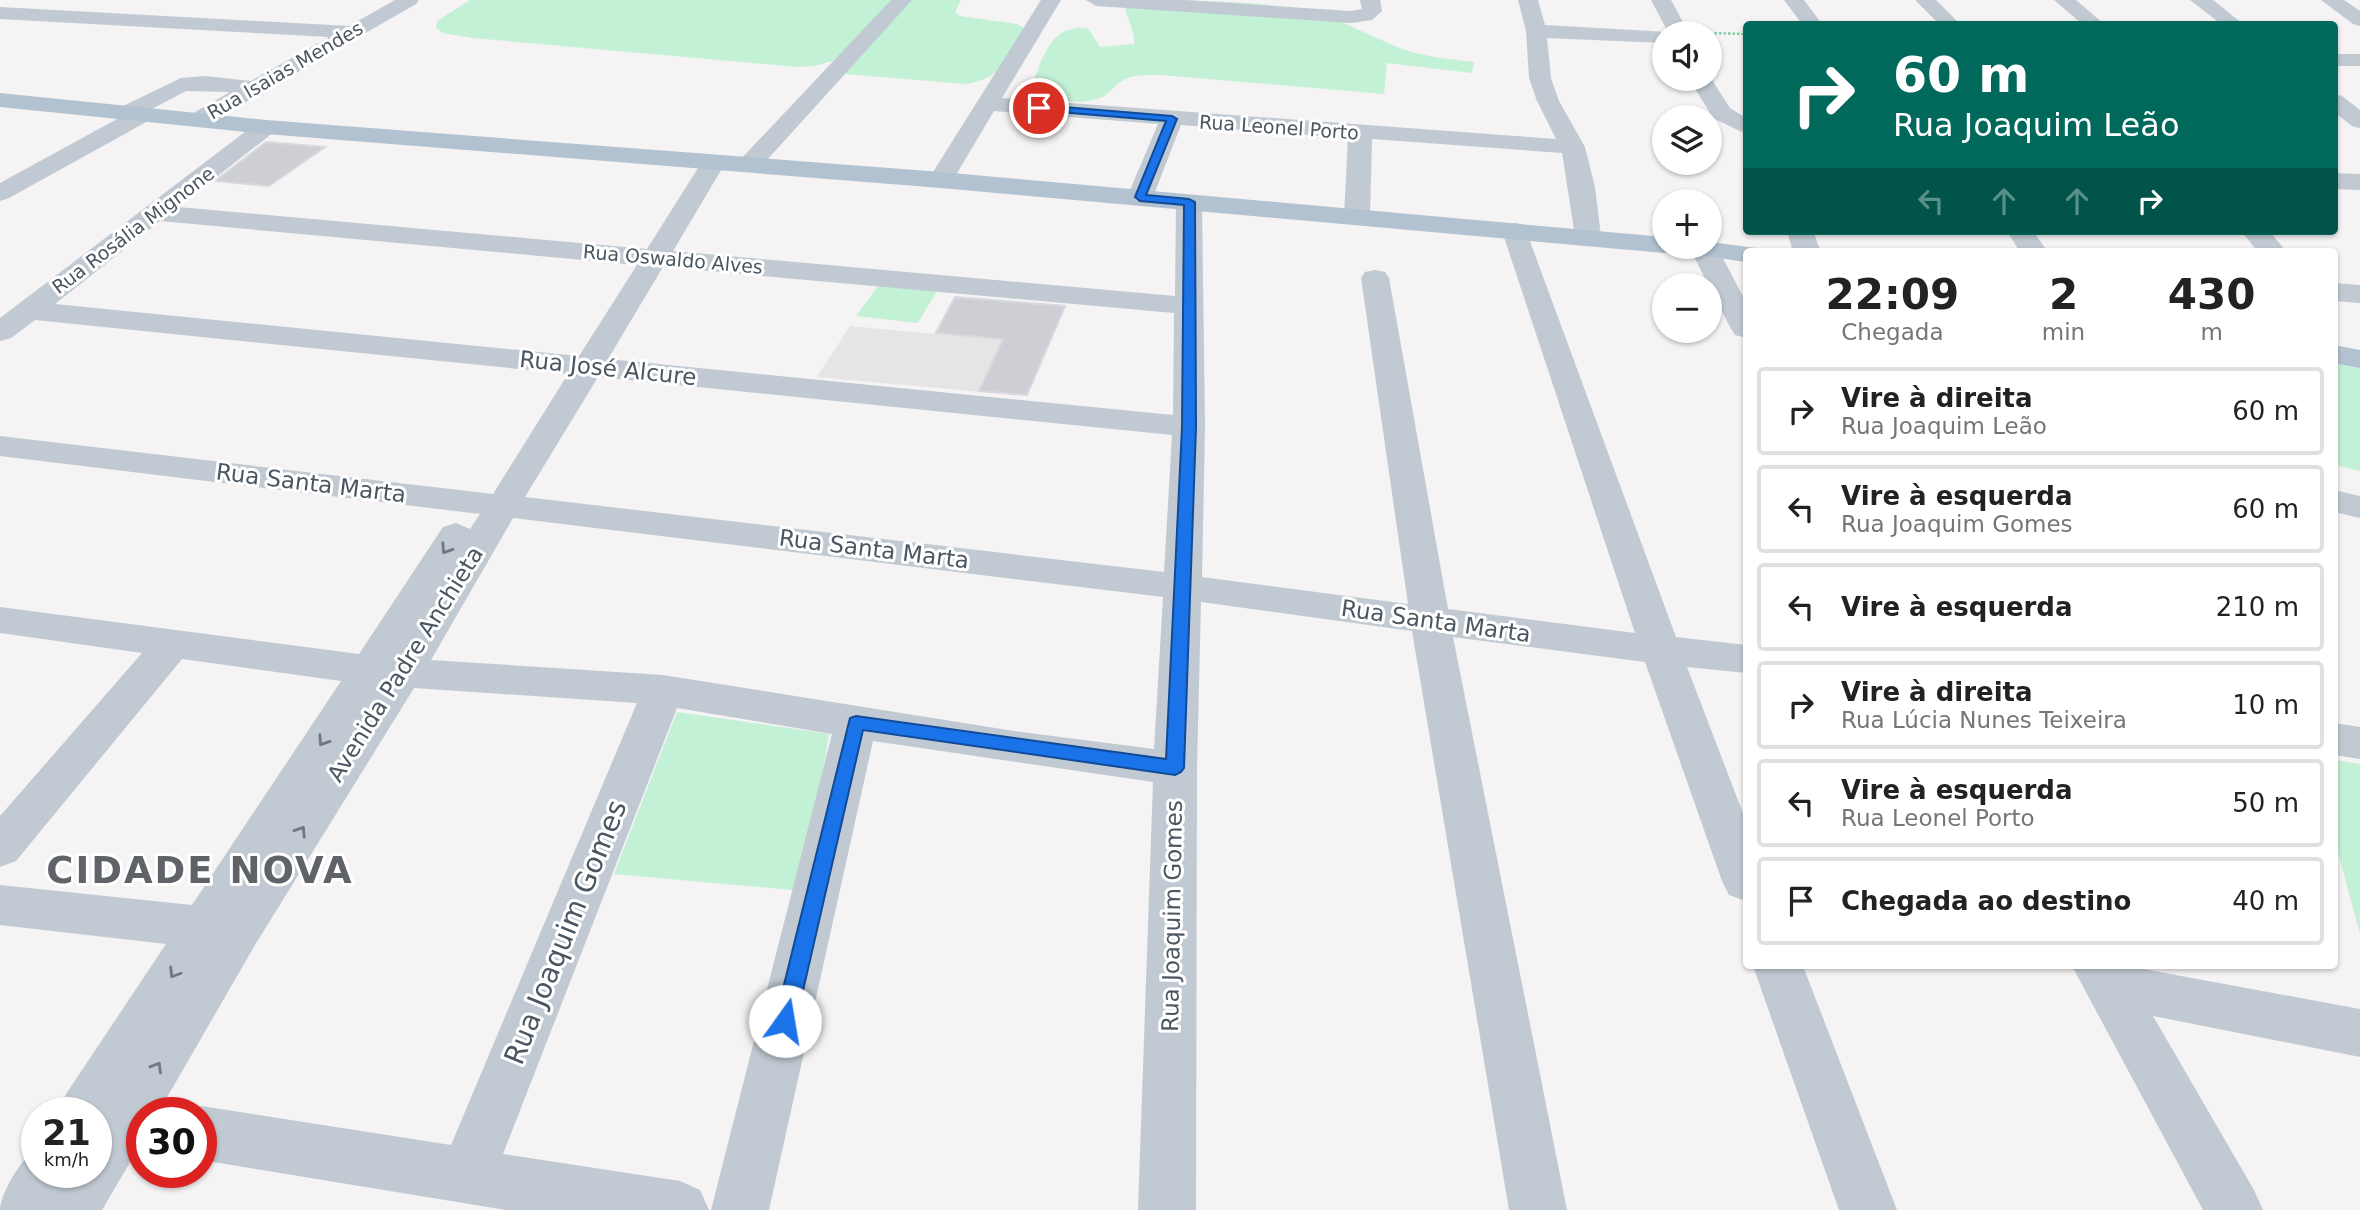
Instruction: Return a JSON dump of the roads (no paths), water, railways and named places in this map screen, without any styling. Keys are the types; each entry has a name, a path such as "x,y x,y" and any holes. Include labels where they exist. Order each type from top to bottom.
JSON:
{"main road":[{"path":"0,100 266,127 941,180 1652,244"},
{"path":"1722,251 1743,254"},
{"path":"2338,355 2360,359"}],"street":[{"path":"22,32 86,0"},
{"name":"Rua Isaias Mendes","path":"198,120 409,0"},
{"name":"Avenida Padre Anchieta","path":"112,1118 221,928 646,256 719,162 902,0"},
{"path":"941,180 1051,0"},
{"path":"1096,0 1351,17 1365,16 1372,11 1370,0"},
{"path":"1528,0 1536,31 1537,62 1543,89 1573,147 1582,187 1588,236"},
{"path":"1661,0 1672,21"},
{"path":"1794,0 1810,21"},
{"path":"1925,0 1947,21"},
{"path":"2064,0 2090,21"},
{"path":"2200,0 2229,21"},
{"path":"2331,0 2360,20"},
{"path":"198,26 238,5"},
{"path":"0,13 198,26 352,32"},
{"path":"1536,31 1652,36"},
{"path":"2338,60 2360,60"},
{"path":"0,193 181,86 205,83 254,88"},
{"path":"1707,91 1721,113 1743,125"},
{"name":"Rua Leonel Porto","path":"986,104 1573,147"},
{"path":"2338,104 2360,121"},
{"path":"1140,197 1172,119"},
{"name":"Rua Rosália Mignone","path":"0,332 266,127"},
{"path":"1357,216 1360,133"},
{"path":"2338,181 2360,183"},
{"name":"Rua Joaquim Gomes","path":"1167,1210 1175,768 1189,427 1189,202"},
{"name":"Rua Oswaldo Alves","path":"157,213 1188,306"},
{"path":"1515,231 1661,650 1743,873"},
{"path":"2258,235 2269,248"},
{"path":"1701,259 1743,324"},
{"path":"1375,278 1430,620 1538,1210"},
{"path":"2338,292 2360,295"},
{"name":"Rua José Alcure","path":"27,310 1189,427"},
{"name":"Rua Santa Marta","path":"0,446 1183,587 1743,659"},
{"path":"2338,502 2360,507"},
{"path":"0,620 386,671 663,690 856,723 1175,768"},
{"path":"0,848 173,643"},
{"name":"Rua Joaquim Gomes","path":"467,1174 663,690"},
{"path":"740,1210 856,723"},
{"path":"2338,740 2360,743"},
{"path":"0,905 221,928"},
{"path":"1779,969 1868,1210"},
{"path":"2102,976 2360,1033"},
{"path":"2102,976 2234,1210"},
{"path":"217,1135 680,1210"},
{"path":"26,1210 39,1188"},
{"path":"70,1210 83,1188"}],"district":[{"name":"CIDADE NOVA","path":"200,870"}]}
